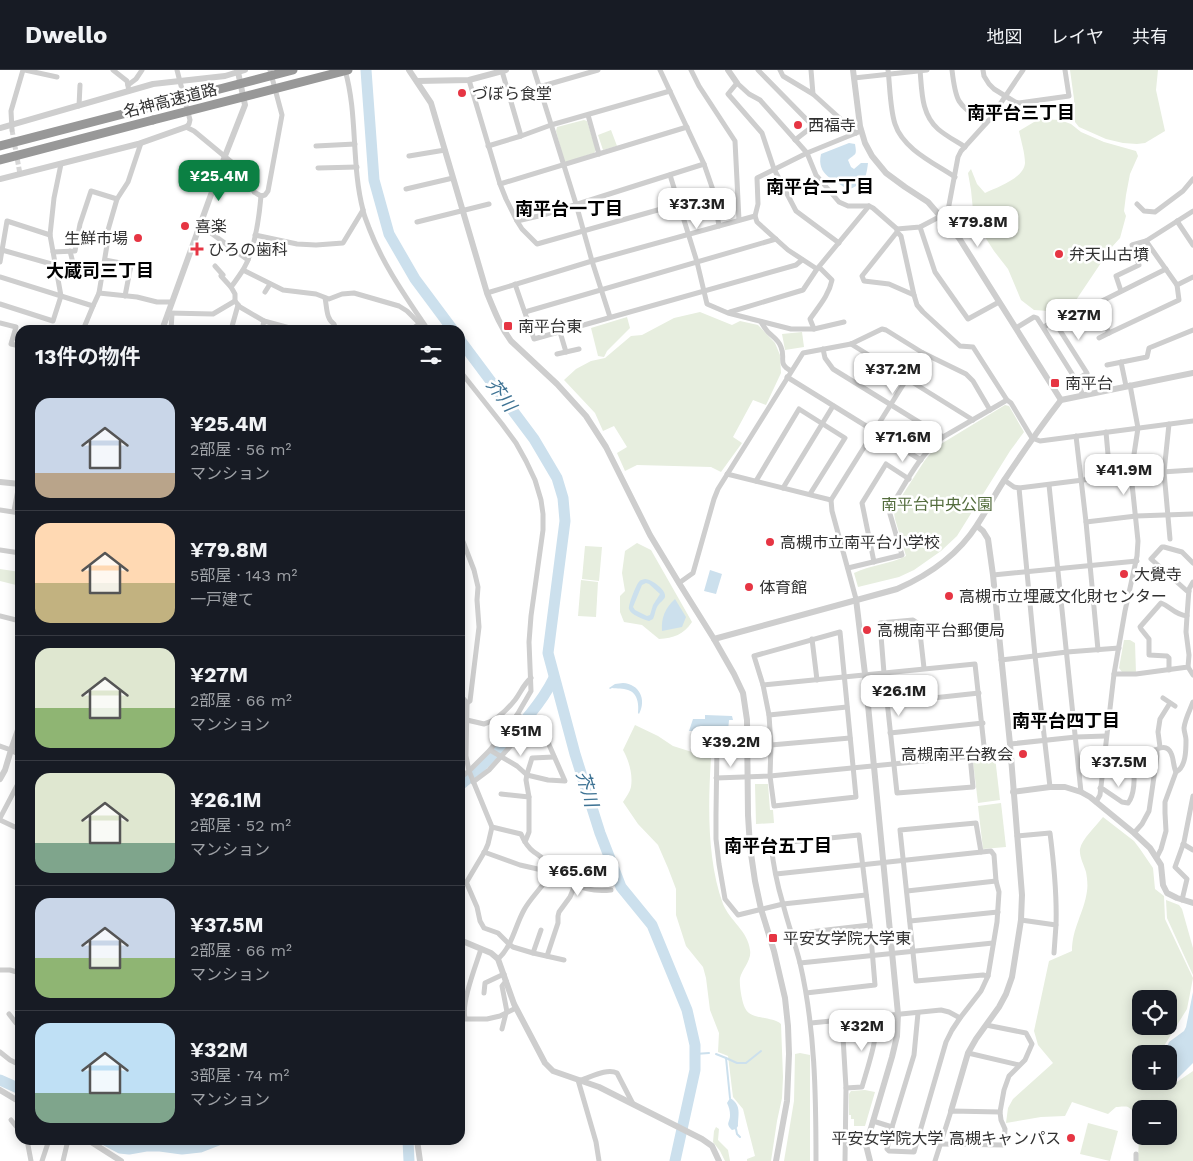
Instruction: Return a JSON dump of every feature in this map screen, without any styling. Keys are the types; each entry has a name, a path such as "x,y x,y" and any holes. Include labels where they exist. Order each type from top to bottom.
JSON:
{"highway":[{"name":"名神高速道路","path":"0,146 293,70"},
{"name":"名神高速道路","path":"0,160 346,70"}],"street":[{"path":"11,127 11,111 24,70 57,77"},
{"path":"114,70 127,81 129,88"},
{"path":"129,88 142,70"},
{"path":"0,179 141,143 186,127 190,120 177,70"},
{"path":"261,196 265,195 268,190 282,115 270,70"},
{"path":"346,70 352,101 357,167 363,210 383,259 424,325"},
{"path":"409,70 431,103 487,292 497,317 511,341 557,384 586,416 606,448 650,535 714,639 743,693 747,720 750,847 761,909 785,998 788,1026 788,1080 776,1161"},
{"path":"534,70 610,317"},
{"path":"539,87 598,70"},
{"path":"660,70 704,164 713,190 719,226"},
{"path":"691,70 699,86 735,141 739,220"},
{"path":"728,70 737,83 749,94 760,100 807,153 816,175 839,202 848,206 869,206 878,210 897,231 901,236 917,305 960,346 973,346 1032,438 1040,441 1193,421"},
{"path":"758,70 813,126 795,140"},
{"path":"780,70 783,76 813,94 859,132"},
{"path":"811,70 813,94"},
{"path":"853,70 859,132 868,150 878,164 896,180 928,202 944,218 959,238 1061,400"},
{"path":"920,70 924,107 930,120 939,130 965,147"},
{"path":"854,78 888,72 927,70"},
{"path":"952,70 954,91 959,102 964,108 986,123"},
{"path":"983,70 989,84 1006,97 1019,103 1069,96 1065,70"},
{"path":"944,218 955,177 958,157 990,119 1023,70"},
{"path":"0,128 11,127 79,106 129,88 225,76 242,71 245,105 172,302 170,314 171,325"},
{"path":"417,81 469,80 504,71 521,136"},
{"path":"888,72 894,120 901,136 913,149 955,177"},
{"path":"469,80 506,199 522,229 537,244 679,204"},
{"path":"737,83 728,94 762,133 774,169 796,211 839,243"},
{"path":"79,106 80,85"},
{"path":"488,146 552,125 670,91"},
{"path":"588,115 599,154"},
{"path":"500,184 687,126"},
{"path":"186,127 194,131 248,175 254,192 261,196"},
{"path":"814,329 810,319 826,298 832,280 818,268 802,260 757,222 755,216 758,202 757,178 807,153 859,132"},
{"path":"85,325 99,293 108,230 117,200 128,182 141,143"},
{"path":"316,146 355,144"},
{"path":"409,156 445,150"},
{"path":"0,304 53,321 61,296 50,235 60,164"},
{"path":"517,221 543,215 704,164"},
{"path":"318,168 357,167"},
{"path":"670,175 697,262 707,304 728,312 791,329 814,329 844,322"},
{"path":"406,189 453,178"},
{"path":"1137,204 1144,211 1155,212 1183,191 1193,179"},
{"path":"52,252 75,251 80,224 91,191 117,200"},
{"path":"231,287 248,260 259,217 261,196"},
{"path":"417,222 489,204"},
{"path":"728,312 803,290 818,268 869,206"},
{"path":"255,235 297,244 343,243 363,210"},
{"path":"1122,291 1116,276 1139,265 1132,245 1146,241 1193,211"},
{"path":"487,292 755,216"},
{"path":"914,295 889,284 864,281 862,276 897,231 920,228 944,218"},
{"path":"0,262 6,221 50,235"},
{"path":"1177,221 1193,245"},
{"path":"200,225 248,260"},
{"path":"920,228 935,272 968,319 999,302"},
{"path":"525,312 776,239"},
{"path":"1099,338 1180,300 1177,284 1146,241"},
{"path":"2,250 55,265"},
{"path":"70,251 76,275"},
{"path":"105,260 131,265 125,296"},
{"path":"514,284 534,339 796,265 802,260"},
{"path":"215,266 235,294 236,303 232,325"},
{"path":"1109,333 1096,304 1166,268"},
{"path":"243,270 283,290 316,294 326,298 354,293 399,306 407,311 419,324"},
{"path":"0,277 93,306"},
{"path":"1177,284 1193,277"},
{"path":"265,292 270,284"},
{"path":"99,293 157,302 172,302"},
{"path":"326,298 330,322 334,325"},
{"path":"170,314 213,314 236,303"},
{"path":"236,303 264,321 279,325"},
{"path":"164,325 170,314"},
{"path":"1016,328 1034,317 1037,318 1076,380 1083,395"},
{"path":"1044,327 1054,320 1087,373 1076,380"},
{"path":"263,325 264,321"},
{"path":"761,321 766,330 780,344 783,353 782,362 791,371"},
{"path":"0,323 15,327"},
{"path":"679,583 693,573 718,489 803,352 851,344 882,329 886,330 923,354 968,375 990,410"},
{"path":"15,330 11,344 15,345"},
{"path":"1107,365 1147,357 1150,348 1193,330"},
{"path":"560,332 566,352"},
{"path":"851,344 973,420"},
{"path":"557,354 579,349"},
{"path":"823,349 825,358 833,369 943,437"},
{"path":"870,1161 866,1144 892,1057 897,1036 898,1014 866,674 856,600 832,511 831,500 923,354"},
{"path":"1096,802 1100,795 1114,674 1125,611 1137,561 1138,541 1131,474 1138,428 1122,362"},
{"path":"714,639 897,589 917,580 942,564 977,526 1004,480 1032,438 1061,400 1193,373"},
{"path":"787,377 921,460"},
{"path":"465,384 516,443 535,480 543,514 543,530 529,642 531,691 519,716 490,750 465,775"},
{"path":"848,568 902,555 890,508 921,460 931,447 943,437 1007,400"},
{"path":"783,488 833,406"},
{"path":"756,481 799,409 845,438 810,494"},
{"path":"1169,424 1164,472 1170,539"},
{"path":"1106,432 1110,477"},
{"path":"1076,436 1091,566 1098,650"},
{"path":"874,562 862,503 886,464 909,479"},
{"path":"1004,480 1019,488 1131,474 1193,470"},
{"path":"727,474 831,500"},
{"path":"0,482 15,482"},
{"path":"1049,485 1081,792"},
{"path":"1019,488 1050,787"},
{"path":"0,510 15,512"},
{"path":"1086,522 1136,516 1193,514"},
{"path":"935,1161 968,1052 1006,994 1012,977 1021,920 1022,895 1018,836 993,575 988,539 983,530 977,526"},
{"path":"465,547 478,587 477,600 480,628 470,701 467,704 466,756 469,772 492,827 488,844 466,883 484,928 498,933 509,944 533,953 564,960"},
{"path":"1189,591 1186,591 1151,559 1164,547 1182,552 1193,563"},
{"path":"0,550 15,552"},
{"path":"993,575 1137,561"},
{"path":"1193,582 1189,591 1186,632 1189,655 1188,667 1193,675"},
{"path":"1169,670 1169,658 1167,656 1149,655 1149,639 1140,627 1161,603 1177,614 1187,616"},
{"path":"0,616 15,620"},
{"path":"924,668 919,624 913,620 880,623 896,793 973,787 970,756"},
{"path":"840,632 844,677 856,797 774,806 770,776 771,745 769,716 763,685 754,656 840,632"},
{"path":"812,640 817,680"},
{"path":"1001,660 1119,648"},
{"path":"716,778 748,778 985,755 976,664 763,685"},
{"path":"1114,674 1136,674 1188,667"},
{"path":"467,720 484,724 492,721 508,708 516,699 524,683 531,678"},
{"path":"887,702 979,693"},
{"path":"1134,833 1149,811 1160,719 1172,705 1163,698"},
{"path":"1176,772 1181,769 1183,764 1186,738 1184,729 1193,702"},
{"path":"769,716 847,706"},
{"path":"490,750 517,766 527,775 548,780 565,781 543,731 538,724 519,716"},
{"path":"473,782 489,770 530,722"},
{"path":"890,733 983,722"},
{"path":"1010,744 1106,736"},
{"path":"0,779 5,770 15,738"},
{"path":"771,745 850,738"},
{"path":"0,746 15,752"},
{"path":"717,746 716,839 719,864 726,899 738,915 782,904 866,895"},
{"path":"1104,759 1113,762 1121,768 1128,769 1157,749 1167,748 1170,750 1176,772 1165,802 1166,831 1157,857"},
{"path":"525,842 529,832 527,775 532,758 554,757"},
{"path":"1100,788 1122,802 1128,803 1131,799 1135,775 1132,768"},
{"path":"1013,792 1050,787 1065,787 1081,792 1096,802 1150,848 1161,865 1164,889 1170,895 1193,903"},
{"path":"15,790 0,819 15,827"},
{"path":"501,794 529,797"},
{"path":"1182,900 1187,879 1175,868 1183,844 1193,796"},
{"path":"980,852 976,822 900,830 916,981 983,974 988,976"},
{"path":"492,827 522,834 531,850 544,860 542,870"},
{"path":"1018,836 1050,833 1054,859 1056,910 1054,952"},
{"path":"806,993 875,985 860,835 771,844 782,904 800,963 811,1023 816,1091 816,1161"},
{"path":"1183,844 1193,850"},
{"path":"776,874 991,851 994,855 999,892 998,912 988,976 981,990 952,1030 944,1049 914,1152 890,1151 887,1148 892,1127 914,1055 918,1012"},
{"path":"484,852 520,865 542,870 575,885 595,890 611,890"},
{"path":"498,959 509,944 524,909 544,885 550,874"},
{"path":"907,891 996,881"},
{"path":"547,956 558,923 559,912 570,897 575,885"},
{"path":"910,921 998,912"},
{"path":"1021,920 1056,925"},
{"path":"792,934 870,925"},
{"path":"533,953 541,930"},
{"path":"465,942 498,959 516,1008 545,1063 553,1072 599,1086 702,1139 712,1146 719,1161"},
{"path":"800,963 993,944"},
{"path":"465,1004 481,949"},
{"path":"0,970 15,972"},
{"path":"484,993 486,983 505,978"},
{"path":"502,1028 506,1012 502,986 505,978"},
{"path":"465,1018 488,1019 516,1008"},
{"path":"811,1023 941,1010 960,1018"},
{"path":"9,1014 15,1022"},
{"path":"846,1088 862,1087 874,1048 877,1016"},
{"path":"842,1020 846,1088 845,1161"},
{"path":"941,1144 1004,1145 1005,1129 1000,1112 1004,1090 1010,1076 1025,1060 1032,1044 1026,1033 986,1025"},
{"path":"0,1052 15,1062"},
{"path":"968,1052 1019,1065"},
{"path":"580,1080 613,1071 617,1073 634,1104"},
{"path":"580,1080 599,1161"},
{"path":"0,1090 15,1099"},
{"path":"951,1111 1000,1112"},
{"path":"11,1120 15,1125"},
{"path":"873,1121 892,1127"},
{"path":"28,1145 30,1161"},
{"path":"42,1161 47,1145"},
{"path":"63,1161 67,1145"},
{"path":"102,1145 121,1161"},
{"path":"418,1145 420,1161"},
{"path":"1136,1154 1136,1161"}],"green space":[{"path":"1070,70 1158,70 1156,90 1165,131 1145,143 1137,144 1106,139 1079,127 1075,122"},
{"path":"1039,119 1060,120 1071,124 1081,132 1104,142 1136,151 1138,156 1130,174 1124,211 1126,216 1120,238 1111,248 1070,309 1034,310 1021,300 1008,269 974,220 968,173 971,169 977,184 985,193 1015,178 1024,168 1025,163 1019,131"},
{"path":"584,120 587,121 596,150 594,153 566,162 564,161 556,131 557,127"},
{"path":"611,130 617,146 603,150 598,135"},
{"path":"700,312 732,325 740,321 758,325 775,343 780,355 781,373 766,405 753,400 733,437 742,443 721,472 711,467 637,465 625,471 617,453 627,447 614,426 603,431 595,413 564,380 576,369 591,361 605,358 631,336 642,335 674,318"},
{"path":"627,317 630,328 607,351 604,357 598,356 591,328"},
{"path":"802,332 804,347 785,350 782,334"},
{"name":"南平台中央公園","path":"1005,405 1009,406 1024,432 957,536 941,551 914,570 899,577 858,587 854,573 906,556 894,513 896,505 925,460 936,447"},
{"path":"637,543 651,550 692,622 678,635 659,639 642,625 624,622 620,612 620,596 625,591 622,573 625,551"},
{"path":"585,546 602,547 599,581 582,579"},
{"path":"0,569 15,571 15,585 0,581"},
{"path":"581,580 598,582 596,617 578,616"},
{"path":"1124,640 1130,640 1135,643 1136,673 1122,672 1119,668"},
{"path":"635,725 673,746 711,758 709,813 714,869 723,904 746,937 750,950 750,957 740,978 743,1002 745,1008 751,1014 781,1024 782,1098 771,1161 747,1161 747,1159 755,1156 743,1109 733,1097 728,1056 718,1052 719,1033 710,1010 703,967 686,946 676,915 676,889 658,845 638,824 623,802 630,791 631,777 630,768 623,750"},
{"path":"995,757 1000,800 978,803 973,762 975,758"},
{"path":"755,784 768,784 770,810 773,810 774,823 756,824"},
{"path":"1001,803 1006,847 983,849 978,806"},
{"path":"1103,817 1134,841 1153,868 1155,889 1164,896 1165,919 1193,978 1187,1009 1177,1025 1177,990 1132,990 1132,1035 1171,1035 1165,1045 1132,1045 1132,1090 1177,1090 1177,1082 1193,1071 1193,1161 1138,1161 1139,1145 1177,1145 1177,1100 1132,1100 1132,1110 1128,1107 1116,1107 1108,1114 1072,1102 1065,1116 1041,1117 1006,1123 1008,1108 1013,1099 1053,1063 1038,1045 1034,1031 1049,961 1072,951 1074,935 1087,889 1086,874 1080,852 1081,845"},
{"path":"1166,900 1179,905 1182,909 1193,948 1193,975 1167,918"},
{"path":"795,1054 810,1055 810,1161 784,1161 794,1101"},
{"path":"865,1090 875,1092 865,1126 854,1126 854,1119 851,1119 851,1115 849,1115 849,1094 851,1091"},
{"path":"1088,1123 1118,1131 1110,1161 1080,1154"},
{"path":"716,1127 719,1129 718,1140 728,1150 730,1161 725,1161 713,1142"}],"water":[{"path":"849,143 855,144 856,151 848,160 851,167 854,169 861,163 868,163 863,180 848,190 824,172 820,161 821,154"},
{"path":"710,570 722,574 716,594 704,591"},
{"path":"644,579 648,579 661,588 665,594 665,597 657,607 653,619 649,621 635,615 629,609 637,585","holes":["649,584 660,594 653,605 650,615 647,616 633,607 642,585"]},
{"path":"675,599 686,617 682,627 662,631 664,614"},
{"path":"623,683 633,686 640,693 642,703 639,714 634,694 626,689 609,688 615,684"},
{"path":"705,715 732,716 733,720 729,720 728,731 689,731 693,719 705,719"},
{"path":"1193,992 1193,1063 1177,1079 1177,1045 1168,1045 1186,1027"},
{"path":"730,1098 738,1107 738,1126 732,1130 728,1124 730,1114 727,1103"}],"waterway":[{"name":"芥川","path":"366,70 374,180 389,234 415,279 449,325"},
{"name":"芥川","path":"465,347 534,439 557,478 563,498 565,521 548,653 575,754 600,833 621,887 652,925 687,1010 695,1045 695,1070 675,1161"},
{"path":"465,781 482,766 524,721 537,705 554,678"},
{"path":"726,1058 737,1063 746,1063 761,1051"},
{"path":"695,1054 709,1053"},
{"path":"716,1054 726,1058 730,1098"},
{"path":"0,1080 15,1087"},
{"path":"736,1129 740,1137"},
{"path":"114,1145 129,1149 146,1146 182,1149 205,1145"},
{"path":"408,1145 409,1161"}],"tunnel":[{"path":"12,130 20,174"}],"place":[{"name":"づぼら食堂","path":"462,93"},
{"name":"西福寺","path":"798,125"},
{"name":"喜楽","path":"185,226"},
{"name":"生鮮市場","path":"138,238"},
{"name":"ひろの歯科","path":"197,249"},
{"name":"弁天山古墳","path":"1059,254"},
{"name":"南平台東","path":"508,326"},
{"name":"南平台","path":"1055,383"},
{"name":"高槻市立南平台小学校","path":"770,542"},
{"name":"大覺寺","path":"1124,574"},
{"name":"体育館","path":"749,587"},
{"name":"高槻市立埋蔵文化財センター","path":"949,596"},
{"name":"高槻南平台郵便局","path":"867,630"},
{"name":"高槻南平台教会","path":"1023,754"},
{"name":"平安女学院大学東","path":"773,938"},
{"name":"平安女学院大学 高槻キャンパス","path":"1071,1138"}],"district":[{"name":"南平台三丁目","path":"1021,113"},
{"name":"南平台二丁目","path":"820,187"},
{"name":"南平台一丁目","path":"569,209"},
{"name":"大蔵司三丁目","path":"100,271"},
{"name":"南平台四丁目","path":"1066,721"},
{"name":"南平台五丁目","path":"778,846"}]}
